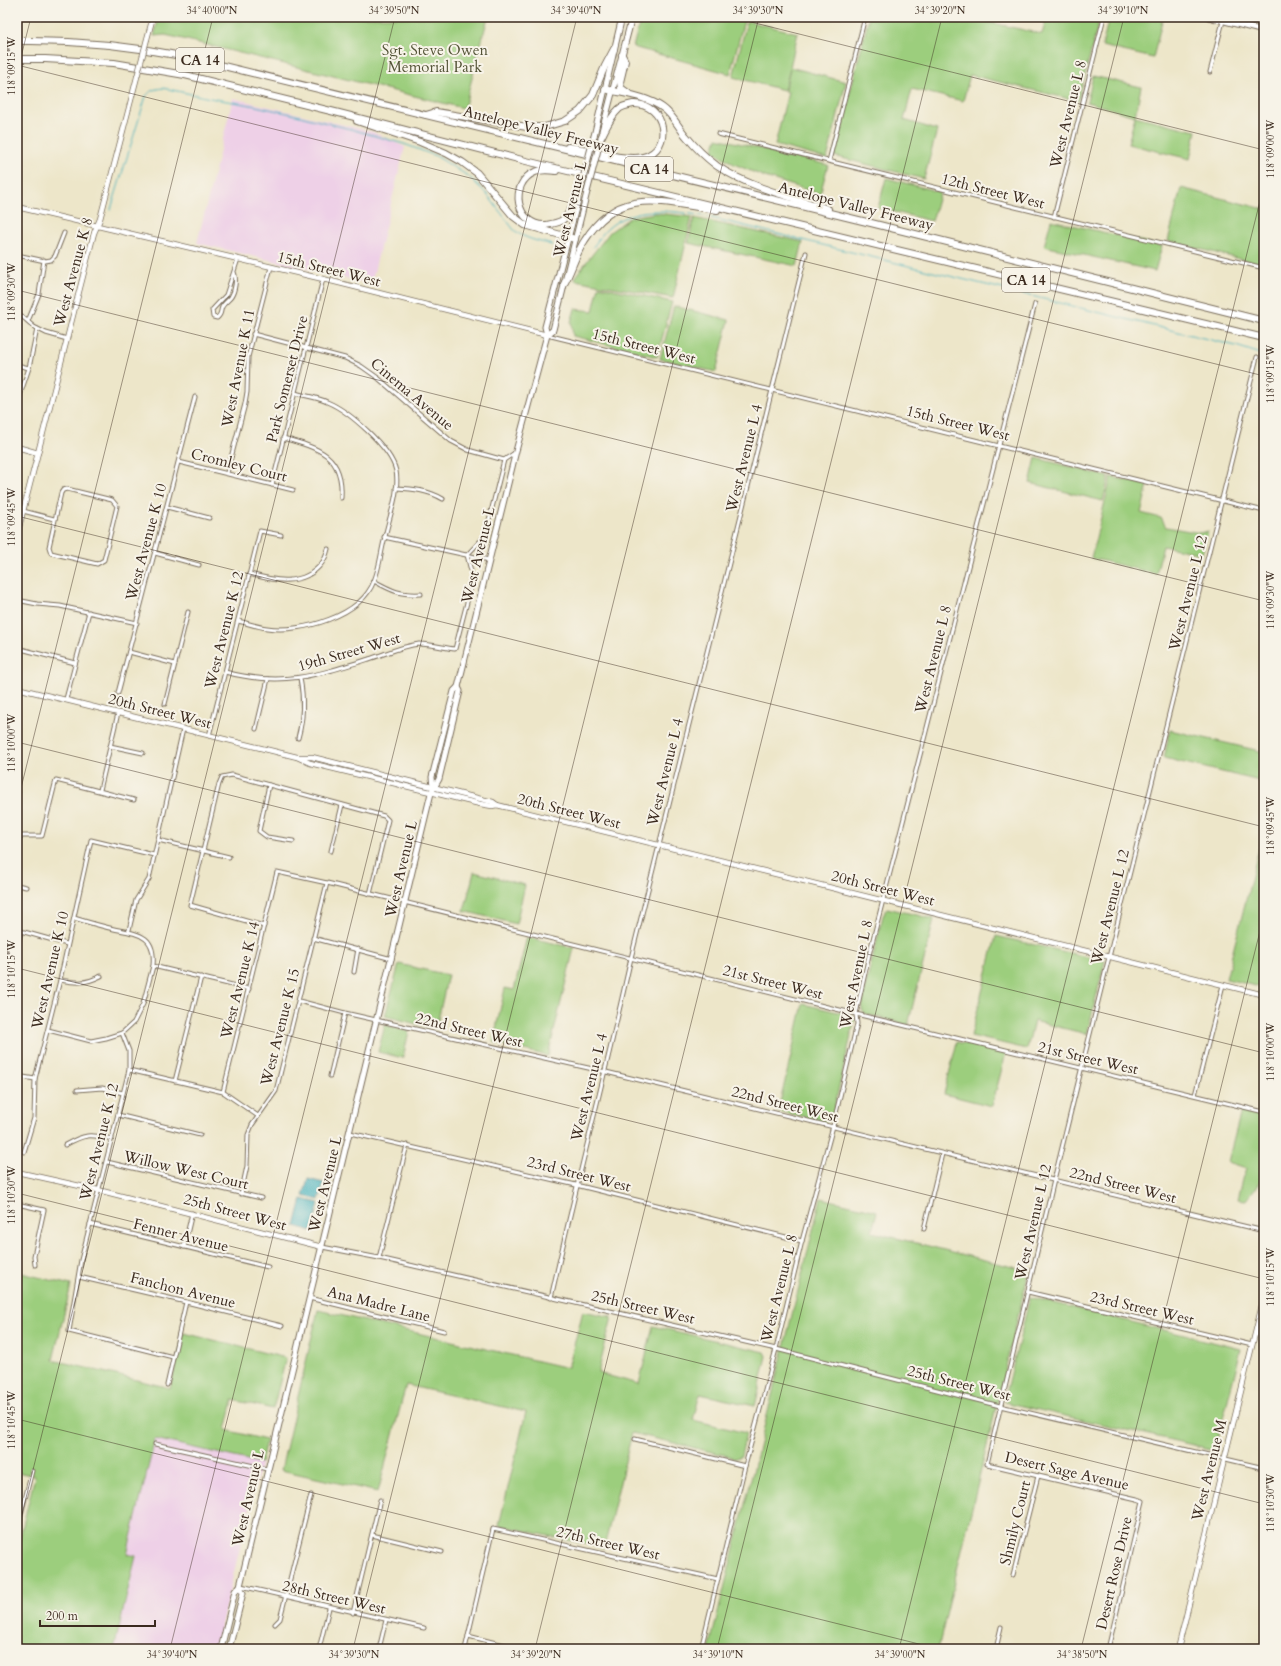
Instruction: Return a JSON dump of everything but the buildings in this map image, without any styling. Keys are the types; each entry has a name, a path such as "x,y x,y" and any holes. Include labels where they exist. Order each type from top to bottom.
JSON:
{"highway":[{"name":"Antelope Valley Freeway","path":"17,41 89,42 154,50 189,57 871,223 1264,321"},
{"path":"426,115 436,112 527,127 545,127 565,121 580,111 593,95 614,49"},
{"path":"622,55 625,61 620,82 621,88 635,97"},
{"name":"CA 14","path":"17,59 83,61 150,68 339,113 526,161 749,215 990,271 1263,339"},
{"path":"605,89 650,101 662,108 670,114 695,147 717,166 731,174 760,186 871,223"},
{"path":"554,146 577,147 628,158 640,158 645,157 656,148 662,134 662,127 657,114 652,110 646,106 629,104 620,108 613,115 601,138"},
{"path":"339,113 446,153 462,162 477,174 513,216 525,225 575,238"},
{"path":"580,190 569,213 561,221 544,225 537,224 525,218 521,211 518,199 520,188 527,177 535,172 544,170 624,184"},
{"path":"564,284 584,241 594,226 605,215 623,206 646,200 749,215"},
{"path":"1230,313 1264,318"}],"main road":[{"name":"West Avenue K 8","path":"17,535 67,339 153,17"},
{"name":"West Avenue L","path":"547,335 545,328 594,136 622,17"},
{"name":"West Avenue L","path":"221,1649 235,1591 240,1586 267,1469 350,1133 432,790 432,777 454,690 458,687 516,451 547,335 552,330 632,17"},
{"path":"1209,17 1224,19 1264,31"},
{"path":"1242,17 1264,22"},
{"name":"15th Street West","path":"17,207 323,279 547,335"},
{"path":"17,448 38,453"},
{"name":"20th Street West","path":"17,688 297,757 310,764 432,790 480,804 492,806 497,805 1264,995"},
{"name":"25th Street West","path":"17,1172 192,1213 322,1247"},
{"name":"West Avenue M","path":"1178,1649 1264,1297"},
{"name":"West Avenue L","path":"229,1649 243,1594 240,1586"}],"street":[{"path":"829,161 865,17"},
{"name":"West Avenue L 8","path":"1054,217 1104,17"},
{"path":"1210,72 1224,19"},
{"name":"12th Street West","path":"718,134 1264,268"},
{"path":"17,255 51,260 55,256 64,233"},
{"name":"West Avenue L 4","path":"551,1298 576,1184 606,1072 658,845 806,253"},
{"path":"234,272 236,277 232,296 222,307 222,312 215,317 212,310 226,295 231,276 234,272 238,259"},
{"path":"28,321 39,294 44,260"},
{"name":"West Avenue K 11","path":"227,473 245,404 247,392 248,357 253,334 272,267"},
{"name":"Park Somerset Drive","path":"272,485 323,279"},
{"path":"217,304 222,307"},
{"name":"West Avenue L 8","path":"701,1649 745,1466 833,1126 857,1024 856,1014 883,900 1035,304"},
{"path":"17,312 37,329 67,339"},
{"path":"17,404 29,368 37,329"},
{"name":"Cinema Avenue","path":"253,334 345,358 361,366 378,378 451,441 468,450 504,460"},
{"name":"15th Street West","path":"547,335 1264,511"},
{"name":"West Avenue L 12","path":"987,1464 1054,1180 1258,357"},
{"path":"17,365 29,368"},
{"path":"238,621 268,628 290,628 317,624 344,612 360,602 374,582 396,488 396,472 391,460 363,426 347,413 327,402 295,393"},
{"name":"West Avenue K 10","path":"118,693 195,397"},
{"path":"284,438 311,446 328,456 340,475 342,498"},
{"path":"504,460 516,451"},
{"name":"West Avenue L","path":"456,650 474,580 466,555 485,536 504,460"},
{"name":"Cromley Court","path":"179,462 293,490"},
{"path":"396,488 417,489 434,494 442,499"},
{"path":"67,489 90,494 112,500 116,503 117,506 104,560 97,564 51,553 49,551 54,519 63,490 67,489"},
{"path":"167,507 210,518"},
{"path":"23,511 54,519"},
{"name":"West Avenue K 12","path":"210,736 260,531 281,535"},
{"path":"384,538 489,560"},
{"path":"250,574 270,580 283,581 304,577 314,572 323,562 328,549"},
{"path":"155,553 199,564"},
{"path":"374,582 405,594 421,594"},
{"path":"17,600 36,604 60,606 137,623"},
{"path":"66,699 89,612"},
{"path":"165,704 188,612"},
{"name":"19th Street West","path":"225,672 244,677 283,680 300,678 330,671 420,644 456,650"},
{"path":"17,648 76,662"},
{"path":"129,652 175,664"},
{"path":"298,738 303,721 304,705 300,678"},
{"path":"256,729 268,679"},
{"path":"100,790 118,713"},
{"path":"129,930 136,900 149,879 183,729"},
{"path":"110,746 143,753"},
{"path":"264,926 190,905 219,784 222,777 232,775 384,816 388,820 370,894"},
{"path":"17,836 42,836 56,780 100,790 134,800"},
{"path":"269,785 259,831 267,837 293,842"},
{"path":"331,851 342,805"},
{"name":"West Avenue K 10","path":"24,1152 34,1118 35,1080 60,980 74,918 80,882 91,840 154,855"},
{"path":"158,840 229,857"},
{"name":"21st Street West","path":"277,872 1264,1112"},
{"name":"West Avenue K 14","path":"223,1092 277,872"},
{"name":"West Avenue K 15","path":"241,1194 247,1166 248,1135 258,1116 276,1091 327,883"},
{"path":"17,885 26,887"},
{"path":"48,1030 91,1040 106,1038 122,1033 134,1022 143,1004 153,966 154,954 148,941 140,935 129,930 115,929 74,918"},
{"path":"17,930 67,944"},
{"path":"17,949 21,931"},
{"path":"313,938 392,959"},
{"path":"354,972 358,949"},
{"path":"153,966 249,989"},
{"path":"60,980 78,984 91,981 101,976"},
{"path":"175,1081 201,977"},
{"path":"1195,1096 1223,985"},
{"name":"22nd Street West","path":"299,1001 344,1013 606,1072 833,1126 942,1154 1264,1231"},
{"path":"330,1076 344,1013"},
{"name":"West Avenue K 12","path":"122,1033 129,1051 129,1070 90,1224 69,1331 173,1357"},
{"path":"129,1070 223,1092 258,1116"},
{"path":"17,1076 35,1080"},
{"path":"77,1090 102,1088 123,1093"},
{"path":"118,1115 200,1135"},
{"name":"23rd Street West","path":"350,1133 576,1184 802,1241"},
{"path":"65,1146 81,1136 96,1135 112,1139"},
{"path":"379,1258 407,1145"},
{"path":"924,1229 942,1154"},
{"name":"Willow West Court","path":"106,1162 261,1198"},
{"path":"17,1204 44,1210 34,1256 35,1265"},
{"path":"184,1247 192,1213"},
{"name":"Fenner Avenue","path":"90,1224 268,1267"},
{"name":"25th Street West","path":"322,1247 379,1258 776,1349 1000,1406 1264,1468"},
{"name":"Fanchon Avenue","path":"79,1277 282,1326"},
{"name":"23rd Street West","path":"1028,1292 1252,1345"},
{"name":"Ana Madre Lane","path":"309,1298 444,1331"},
{"path":"167,1385 186,1302"},
{"path":"635,1439 745,1466"},
{"path":"155,1444 267,1469"},
{"name":"Desert Sage Avenue","path":"987,1464 1143,1501"},
{"path":"17,1531 32,1471"},
{"name":"Shmily Court","path":"1013,1575 1038,1476"},
{"path":"275,1624 280,1619 311,1496"},
{"path":"353,1613 380,1500"},
{"name":"Desert Rose Drive","path":"1108,1649 1143,1501"},
{"name":"27th Street West","path":"468,1636 493,1529 718,1579"},
{"path":"372,1536 442,1552"},
{"name":"28th Street West","path":"240,1586 329,1608 424,1628"},
{"path":"319,1649 329,1608"},
{"path":"379,1649 386,1620"},
{"path":"996,1649 1001,1627"},
{"path":"465,1649 468,1636 521,1649"}],"shaded area":[{"path":"233,98 373,132 405,147 371,284 197,243"},
{"path":"155,1439 261,1463 215,1649 114,1649 136,1556 127,1554"}],"green space":[{"name":"Sgt. Steve Owen Memorial Park","path":"159,17 488,17 463,108 179,38 165,35 154,36"},
{"path":"641,17 745,17 730,74 633,47"},
{"path":"869,17 965,17 1042,34 1047,17 1100,17 1078,101 970,75 963,101 912,89 904,120 937,130 924,179 834,156"},
{"path":"1109,17 1163,17 1153,58 1102,46"},
{"path":"747,21 798,33 790,67 846,82 827,159 775,145 788,92 785,91 790,69 784,90 733,77"},
{"path":"1093,76 1141,87 1135,116 1087,102"},
{"path":"1135,116 1196,131 1190,159 1128,144"},
{"path":"717,138 828,165 820,194 765,177 734,164 713,151"},
{"path":"886,178 940,192 932,221 878,208"},
{"path":"1181,188 1264,209 1264,265 1168,241"},
{"path":"656,213 692,217 673,298 575,280 577,274 610,232 631,217"},
{"path":"694,218 803,242 797,266 688,243"},
{"path":"1051,220 1162,246 1155,271 1044,246"},
{"path":"599,286 672,302 657,357 573,336 571,322 575,309 593,311"},
{"path":"674,306 729,320 716,372 660,359"},
{"path":"1036,458 1109,477 1103,501 1030,483"},
{"path":"1111,477 1148,485 1141,513 1161,518 1166,527 1201,533 1208,531 1202,554 1163,546 1156,574 1091,558"},
{"path":"1170,730 1264,752 1264,782 1164,758"},
{"path":"1264,829 1264,988 1226,979"},
{"path":"474,872 525,885 516,924 464,911"},
{"path":"887,908 934,919 908,1025 865,1014 862,1010 863,997 883,916"},
{"path":"996,936 1105,961 1087,1034 1034,1021 1027,1049 971,1036"},
{"path":"527,937 574,948 548,1056 493,1042 505,988 514,990"},
{"path":"399,964 448,975 436,1029 385,1016"},
{"path":"803,1004 851,1015 855,1019 832,1120 827,1122 778,1111"},
{"path":"385,1025 409,1031 403,1058 378,1052"},
{"path":"957,1042 1006,1053 992,1106 944,1094"},
{"path":"1241,1111 1264,1116 1264,1180 1260,1182 1246,1200 1238,1199 1246,1168 1228,1162"},
{"path":"821,1198 877,1211 872,1232 1029,1271 938,1649 709,1649"},
{"path":"17,1272 71,1285 53,1360 170,1388 184,1333 286,1358 273,1409 233,1400 226,1430 266,1440 261,1463 155,1439 127,1554 136,1556 114,1649 35,1649 17,1645 17,1549 35,1476 17,1472"},
{"path":"1030,1297 1241,1349 1215,1450 1004,1402"},
{"path":"318,1310 568,1368 583,1311 612,1317 598,1373 639,1384 653,1326 765,1352 767,1356 755,1406 700,1394 693,1420 746,1433 741,1456 737,1458 632,1433 604,1548 499,1525 526,1412 406,1385 378,1492 281,1470"}],"water":[{"path":"308,1179 324,1183 319,1200 303,1196"},
{"path":"302,1199 319,1203 312,1231 295,1226"}],"waterway":[{"path":"111,209 146,96 152,90 163,88 296,115 404,144 436,156 468,176 486,193 514,230 527,238 552,245"},
{"path":"593,247 606,230 628,216 651,211 700,215 1236,346 1264,355"}]}
